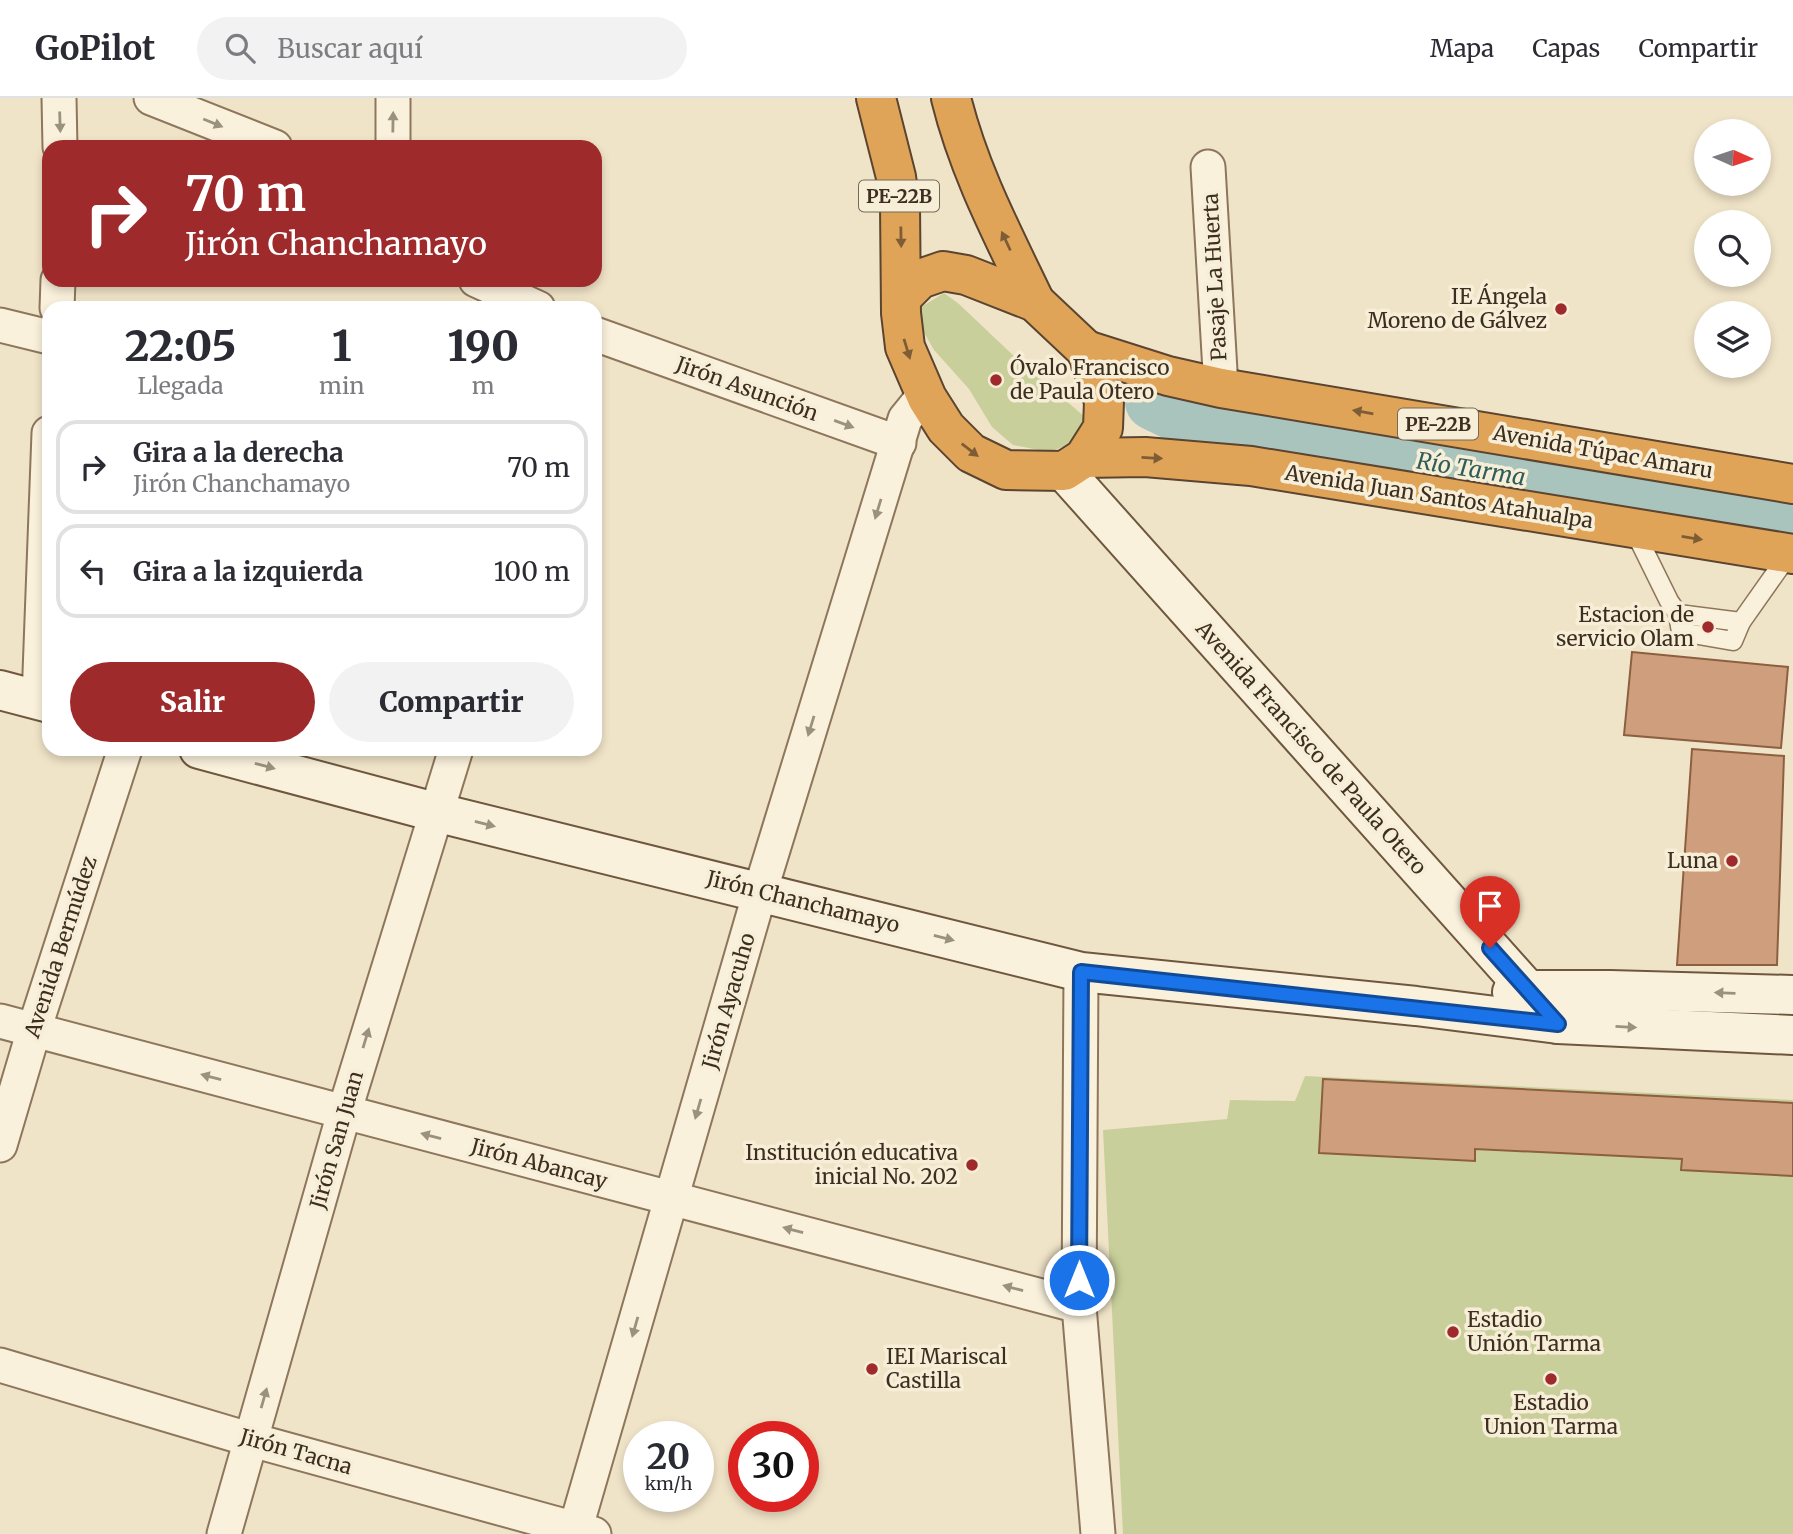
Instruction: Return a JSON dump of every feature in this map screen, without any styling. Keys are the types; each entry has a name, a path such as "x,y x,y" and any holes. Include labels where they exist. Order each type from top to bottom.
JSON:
{"highway":[{"name":"PE-22B","path":"876,98 896,177 900,205 905,347 927,398 946,428 971,453 1006,470 1074,465 1103,428 1104,401 1086,350 1035,302 975,176 951,98"},
{"name":"PE-22B","path":"902,297 920,279 943,271 966,275 1035,302"},
{"name":"Avenida Túpac Amaru","path":"1086,350 1168,376 1221,388 1793,484"},
{"name":"Avenida Juan Santos Atahualpa","path":"1074,465 1146,457 1251,466 1791,554"}],"main road":[{"name":"Avenida Francisco de Paula Otero","path":"1074,465 1558,1024"},
{"path":"0,690 42,701"},
{"name":"Jirón Chanchamayo","path":"226,756 1081,972 1416,1006 1558,1024 1793,1035"},
{"name":"Jirón Chanchamayo","path":"1416,1006 1528,990 1793,995"}],"street":[{"path":"59,98 60,140"},
{"path":"151,98 257,140"},
{"path":"393,98 393,140"},
{"name":"Pasaje La Huerta","path":"1208,167 1221,388"},
{"path":"491,287 522,301"},
{"path":"0,325 42,335"},
{"name":"Jirón Asunción","path":"602,338 898,443"},
{"name":"Jirón Ayacuho","path":"581,1532 672,1198 760,892 905,419 918,403 927,398"},
{"name":"Avenida Bermúdez","path":"0,1145 34,1030 123,756"},
{"name":"Jirón San Juan","path":"224,1534 344,1113 454,756"},
{"path":"1081,972 1079,1306 1098,1534"},
{"name":"Jirón Abancay","path":"0,1021 1079,1306"},
{"name":"Jirón Tacna","path":"0,1365 252,1440 581,1532"}],"lane":[{"path":"1633,528 1678,614 1741,622 1791,554"}],"green space":[{"path":"944,293 1085,417 1073,443 1049,452 1013,445 992,427 969,389 934,350 918,322 921,307"},
{"name":"Estadio Unión Tarma","path":"1305,1076 1793,1100 1793,1534 1123,1534 1103,1130 1227,1119 1230,1100 1295,1101"}],"building":[{"path":"1632,652 1788,667 1781,748 1624,735"},
{"name":"Luna","path":"1692,749 1784,756 1777,965 1677,965"},
{"path":"1323,1079 1793,1103 1793,1176 1681,1170 1682,1159 1475,1149 1475,1161 1319,1153"}],"waterway":[{"name":"Río Tarma","path":"1153,402 1194,422 1306,443 1793,521"}],"place":[{"name":"IE Ángela Moreno de Gálvez","path":"1561,309"},
{"name":"Óvalo Francisco de Paula Otero","path":"996,380"},
{"name":"Estacion de servicio Olam","path":"1708,627"},
{"name":"Luna","path":"1732,861"},
{"name":"Institución educativa inicial No. 202","path":"972,1165"},
{"name":"Estadio Unión Tarma","path":"1453,1332"},
{"name":"IEI Mariscal Castilla","path":"872,1369"},
{"name":"Estadio Union Tarma","path":"1551,1379"}],"route":[{"path":"1079,1280 1081,972 1416,1006 1558,1024 1490,948"}]}
